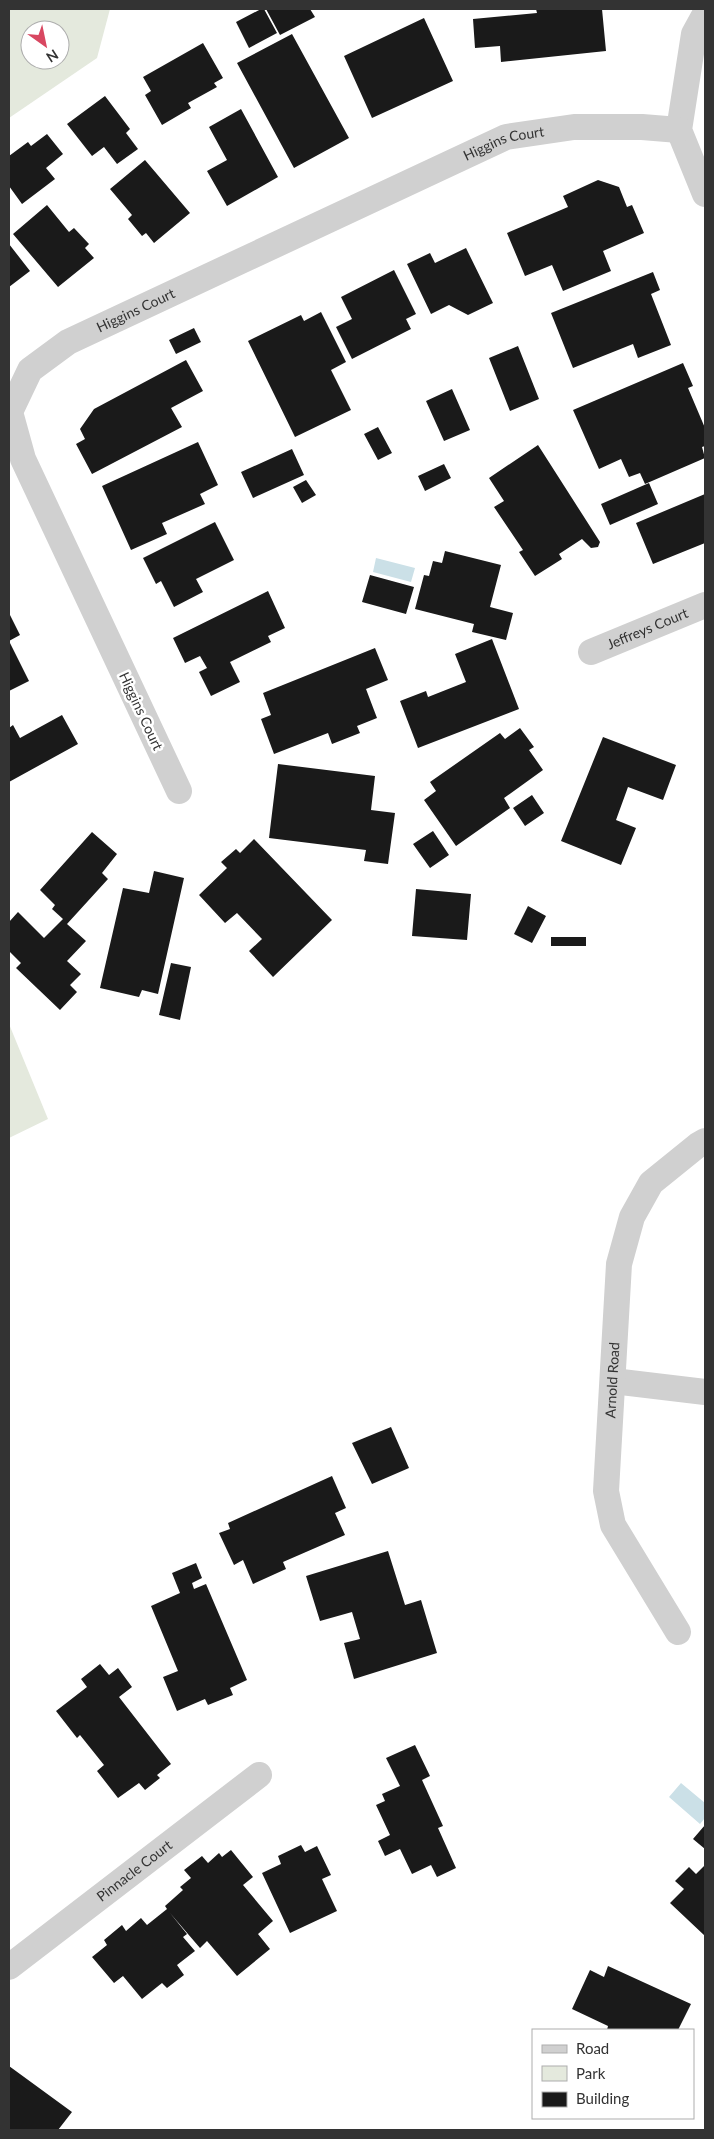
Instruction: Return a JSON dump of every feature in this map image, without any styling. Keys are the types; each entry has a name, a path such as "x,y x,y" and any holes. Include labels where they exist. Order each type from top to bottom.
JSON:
{"street":[{"path":"705,14 694,34 679,130 705,194"},
{"name":"Higgins Court","path":"179,792 22,459 10,412 30,370 68,342 506,137 574,127 642,127 679,130"},
{"name":"Jeffreys Court","path":"591,652 705,605"},
{"name":"Arnold Road","path":"678,1632 613,1526 606,1491 619,1264 632,1217 651,1183 698,1144 705,1141"},
{"path":"613,1381 705,1392"},
{"name":"Pinnacle Court","path":"9,1967 259,1775"}],"green space":[{"path":"9,9 110,9 97,58 9,118"},
{"path":"9,1024 48,1119 9,1138"}],"water":[{"path":"376,558 415,568 411,582 373,572"},
{"path":"681,1783 705,1803 705,1818 700,1824 669,1797"}],"building":[{"path":"264,9 277,33 249,48 236,22"},
{"path":"266,9 310,9 315,17 280,35"},
{"path":"536,9 602,9 606,51 501,62 500,46 475,48 473,19 537,13"},
{"path":"424,18 453,81 372,118 344,56"},
{"path":"292,34 349,138 294,168 237,63"},
{"path":"203,43 223,78 214,83 217,87 188,103 191,108 162,125 145,95 151,91 143,77"},
{"path":"105,96 130,129 126,133 138,149 117,164 104,147 92,156 67,124"},
{"path":"241,109 278,177 227,206 207,171 227,160 209,127"},
{"path":"47,134 63,154 46,168 55,179 22,204 9,186 9,156 28,142 31,146"},
{"path":"145,160 190,213 154,243 146,233 142,236 128,219 132,215 110,189"},
{"path":"598,180 619,187 627,207 632,205 644,233 603,251 611,271 563,291 552,265 525,276 507,233 568,207 563,196"},
{"path":"47,205 69,232 74,228 89,244 85,248 94,258 58,287 13,234"},
{"path":"9,244 30,271 9,287"},
{"path":"466,248 493,303 468,315 449,305 431,314 407,264 430,253 435,263"},
{"path":"394,270 416,314 406,319 411,329 352,359 336,327 352,319 341,297"},
{"path":"653,272 660,290 651,294 671,345 638,358 633,344 573,368 551,313"},
{"path":"321,312 346,362 331,370 351,410 295,437 248,341 301,315 304,321"},
{"path":"194,328 201,342 176,354 169,340"},
{"path":"518,346 539,399 510,411 489,358"},
{"path":"186,360 203,391 171,408 182,427 92,474 76,444 85,439 80,429 94,409"},
{"path":"683,363 693,386 688,388 705,428 705,446 702,447 705,458 645,484 640,473 629,477 621,459 599,469 573,410"},
{"path":"452,389 470,430 444,441 426,401"},
{"path":"378,427 392,453 378,460 364,434"},
{"path":"198,442 218,485 200,494 205,504 162,523 167,534 131,550 102,486"},
{"path":"538,445 600,542 598,547 591,548 582,539 559,554 562,559 535,576 519,552 523,550 494,507 504,501 489,478"},
{"path":"292,449 304,475 253,498 241,472"},
{"path":"444,464 451,478 425,491 418,476"},
{"path":"306,480 316,495 302,503 293,487"},
{"path":"649,483 658,504 610,525 601,504"},
{"path":"705,494 705,543 653,564 636,523"},
{"path":"215,522 234,560 196,579 203,592 174,607 161,581 156,584 143,558"},
{"path":"445,551 501,565 490,607 513,613 506,640 472,632 474,624 415,609 424,575 429,576 433,561 442,563"},
{"path":"370,575 414,587 406,614 362,602"},
{"path":"268,591 285,628 268,636 271,642 230,662 240,682 211,696 199,672 207,668 200,656 185,663 173,638"},
{"path":"9,613 20,635 9,641"},
{"path":"492,639 519,709 418,748 400,701 426,691 428,697 466,682 455,654"},
{"path":"9,641 29,681 9,691"},
{"path":"375,648 388,680 366,689 377,718 357,726 360,733 332,744 328,733 274,754 261,719 271,715 263,693"},
{"path":"62,715 78,744 9,782 9,728 13,725 20,738"},
{"path":"520,728 534,747 529,750 543,770 504,798 510,808 456,846 424,800 436,791 430,782 500,733 505,739"},
{"path":"603,737 676,765 663,800 628,787 616,820 636,828 621,865 561,841"},
{"path":"278,764 375,776 371,810 395,813 388,864 364,861 366,850 269,838"},
{"path":"532,795 544,813 525,826 513,808"},
{"path":"433,831 449,855 430,868 413,844"},
{"path":"92,832 117,854 102,873 108,879 67,924 86,941 67,961 81,974 70,985 77,992 60,1010 16,968 21,963 9,951 9,922 18,912 44,938 63,919 52,909 55,905 40,890"},
{"path":"254,839 332,920 273,977 249,951 262,939 237,913 225,923 199,895 227,868 221,862 236,849 240,853"},
{"path":"154,871 184,878 158,994 142,990 139,997 100,988 123,888 149,893"},
{"path":"416,889 471,894 467,940 412,936"},
{"path":"528,906 546,916 532,943 514,934"},
{"path":"551,937 586,937 586,946 551,946"},
{"path":"171,963 191,967 180,1020 159,1015"},
{"path":"391,1427 409,1468 372,1484 352,1443"},
{"path":"332,1476 346,1508 335,1513 345,1535 283,1562 286,1569 253,1584 243,1560 234,1565 219,1533 230,1529 228,1523"},
{"path":"388,1551 405,1605 421,1600 437,1653 354,1679 344,1643 360,1639 352,1612 320,1621 306,1576"},
{"path":"196,1563 202,1578 192,1583 194,1589 206,1584 247,1680 230,1688 233,1695 208,1705 205,1699 177,1711 163,1677 178,1671 151,1606 180,1593 172,1573"},
{"path":"100,1664 109,1675 118,1668 132,1687 119,1697 171,1764 157,1775 160,1778 145,1790 139,1783 118,1798 97,1771 104,1765 80,1735 77,1738 56,1711 87,1687 81,1679"},
{"path":"415,1745 430,1776 422,1780 443,1826 438,1828 456,1868 437,1877 431,1865 412,1874 400,1849 385,1856 378,1841 390,1835 376,1805 385,1801 382,1794 400,1786 386,1758"},
{"path":"705,1825 705,1849 693,1839"},
{"path":"301,1845 305,1852 317,1846 331,1875 322,1879 337,1911 290,1933 262,1873 281,1864 278,1856"},
{"path":"231,1850 253,1877 243,1885 273,1921 258,1934 270,1949 237,1976 207,1941 200,1948 170,1913 187,1934 183,1937 195,1951 177,1965 184,1975 167,1988 162,1983 142,1999 123,1976 114,1983 92,1957 107,1945 104,1940 122,1925 126,1931 141,1918 147,1925 167,1909 165,1906 183,1890 180,1887 191,1878 184,1870 202,1856 208,1863 219,1853 222,1857"},
{"path":"705,1865 705,1936 670,1903 684,1889 675,1881 689,1867 696,1874"},
{"path":"608,1966 691,2004 678,2029 607,2029 608,2026 572,2009 590,1970 604,1977"},
{"path":"9,2066 72,2112 58,2130 9,2130"}]}
